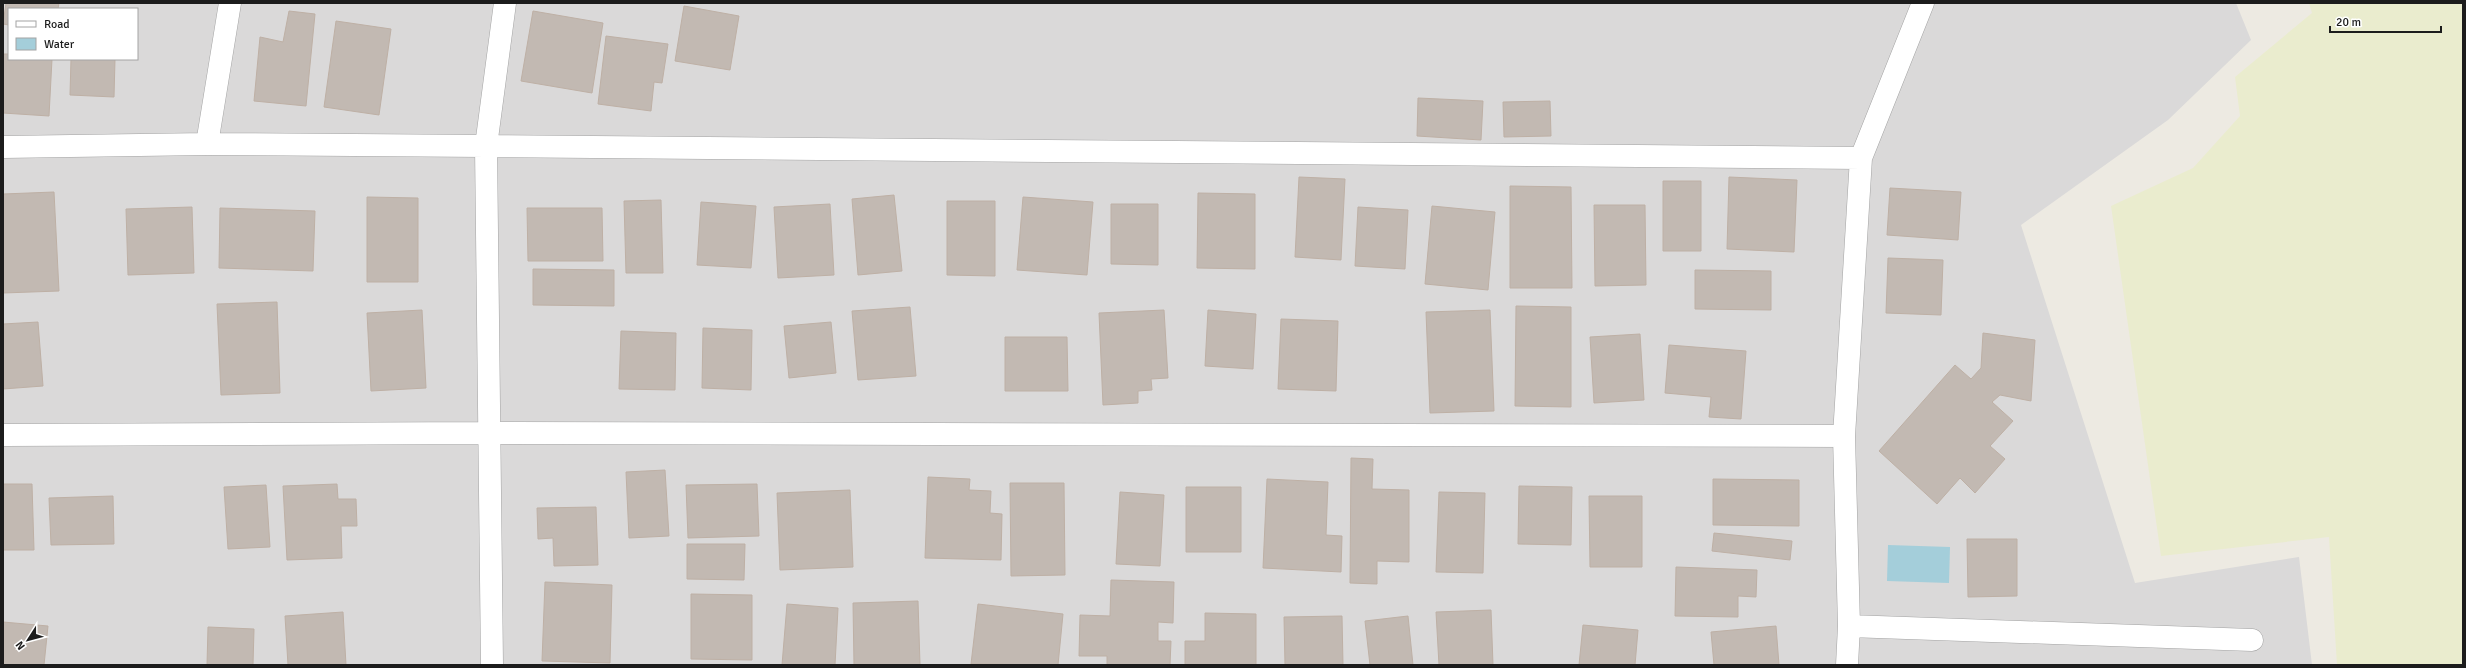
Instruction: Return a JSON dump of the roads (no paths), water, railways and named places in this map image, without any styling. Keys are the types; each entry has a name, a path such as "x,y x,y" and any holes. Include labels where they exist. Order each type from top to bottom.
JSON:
{"street":[{"path":"207,144 230,3"},
{"path":"492,665 486,146 505,3"},
{"path":"1847,665 1849,626 1844,436 1861,158 1923,3"},
{"path":"3,148 207,144 1861,158"},
{"path":"3,435 490,433 1844,436"},
{"path":"1849,626 2252,640"}],"water":[{"path":"1888,545 1950,547 1949,583 1887,581"}]}
